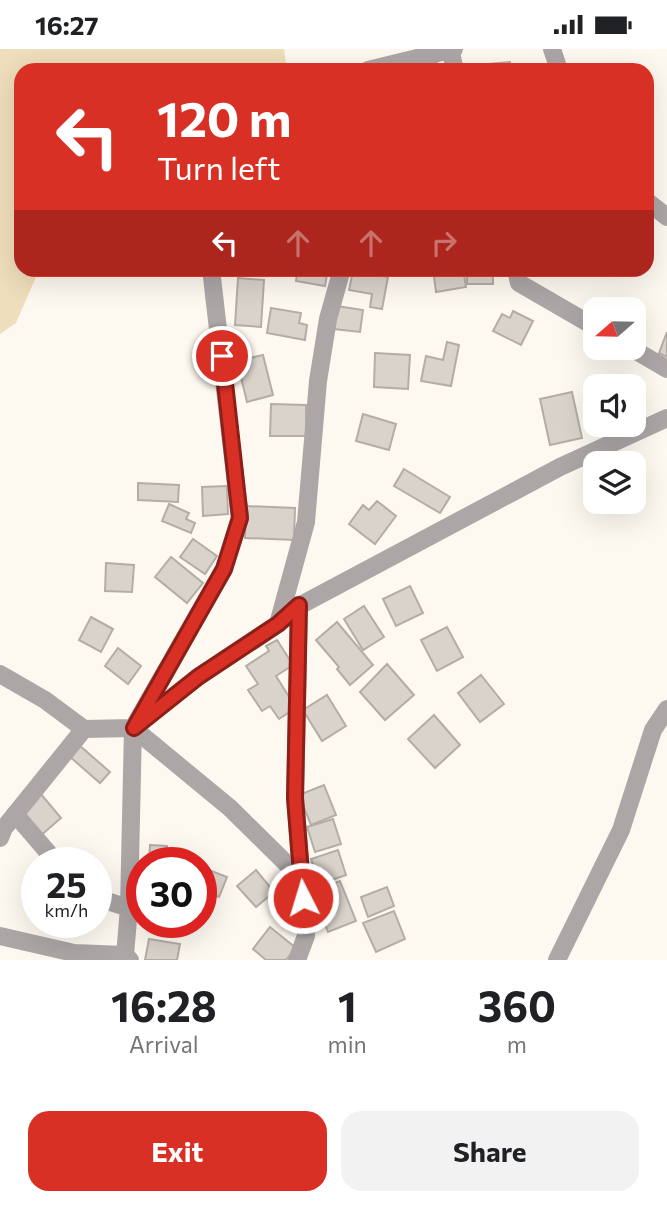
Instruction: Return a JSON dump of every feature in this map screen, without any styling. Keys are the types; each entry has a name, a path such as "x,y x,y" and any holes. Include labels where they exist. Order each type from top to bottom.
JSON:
{"street":[{"path":"396,63 452,49"},
{"path":"131,847 134,728 224,569 240,518 212,277"},
{"path":"278,624 306,522 318,381 328,319 340,277"},
{"path":"518,277 519,283 583,320"},
{"path":"646,357 667,369"},
{"path":"0,674 45,700 84,729 134,728 198,677 278,624 299,605 560,467 667,418"},
{"path":"297,960 306,936 295,798 299,605"},
{"path":"557,960 621,830 653,730 667,709"},
{"path":"134,728 230,808 301,878"},
{"path":"0,838 4,828 84,729"},
{"path":"15,814 43,847"},
{"path":"0,936 73,957 128,958 129,938"}],"shaded area":[{"path":"0,49 284,49 286,63 14,63 14,277 36,277 16,323 0,334"}],"building":[{"path":"297,277 327,277 325,286 296,281"},
{"path":"352,277 388,277 382,309 370,307 372,294 349,290"},
{"path":"434,277 464,277 466,287 436,292"},
{"path":"467,277 493,277 493,284 467,284"},
{"path":"238,278 264,280 261,327 235,325"},
{"path":"337,306 363,310 360,332 334,329"},
{"path":"271,308 301,313 299,323 307,325 305,340 267,333"},
{"path":"513,311 533,321 521,345 493,331 502,314 510,318"},
{"path":"667,332 667,357 659,353"},
{"path":"447,342 459,345 451,386 421,381 426,356 443,360"},
{"path":"375,353 410,355 408,389 374,387"},
{"path":"263,355 273,395 247,402 237,361"},
{"path":"572,392 582,438 550,445 540,399"},
{"path":"271,404 306,405 306,436 270,436"},
{"path":"363,414 396,424 389,450 356,441"},
{"path":"404,469 450,497 440,513 394,486"},
{"path":"138,483 179,485 178,502 138,500"},
{"path":"227,486 228,514 203,516 202,487"},
{"path":"377,501 396,516 375,544 349,524 363,505 369,510"},
{"path":"169,504 189,513 186,519 195,523 191,533 162,521"},
{"path":"246,506 295,508 294,540 245,538"},
{"path":"193,539 217,556 205,574 180,557"},
{"path":"171,557 203,583 187,603 155,577"},
{"path":"106,563 134,565 132,592 105,591"},
{"path":"410,586 423,613 396,626 383,599"},
{"path":"364,606 384,637 363,650 344,619"},
{"path":"91,617 113,629 101,652 79,640"},
{"path":"337,622 373,665 350,685 316,640"},
{"path":"447,627 463,657 437,671 421,640"},
{"path":"277,640 293,665 276,676 296,708 279,719 270,706 262,711 248,690 258,684 246,666 269,651 266,646"},
{"path":"118,648 141,666 128,684 105,666"},
{"path":"387,664 414,695 385,720 360,692"},
{"path":"481,675 504,704 480,722 458,693"},
{"path":"327,695 346,726 322,741 303,710"},
{"path":"434,715 460,745 435,768 408,739"},
{"path":"79,745 110,772 100,783 69,756"},
{"path":"324,785 336,815 311,825 299,795"},
{"path":"40,793 61,818 39,837 18,812"},
{"path":"333,819 341,844 315,852 307,827"},
{"path":"338,850 346,875 320,884 311,859"},
{"path":"256,870 274,892 256,907 237,886"},
{"path":"217,873 227,877 219,897 217,896"},
{"path":"340,881 356,921 328,932 312,892"},
{"path":"387,887 394,906 368,917 361,897"},
{"path":"394,911 405,939 376,952 363,923"},
{"path":"270,927 296,948 286,960 266,960 253,949"},
{"path":"149,939 180,944 177,960 145,960"}],"route":[{"path":"222,356 240,518 224,569 134,728 198,677 278,624 299,605 295,798 303,898"}]}
